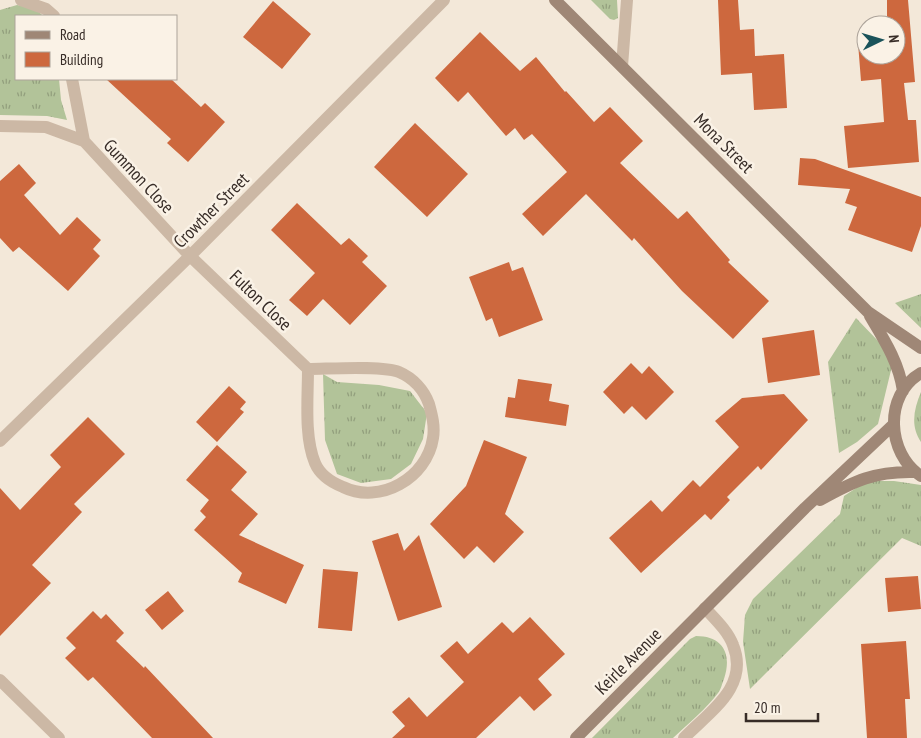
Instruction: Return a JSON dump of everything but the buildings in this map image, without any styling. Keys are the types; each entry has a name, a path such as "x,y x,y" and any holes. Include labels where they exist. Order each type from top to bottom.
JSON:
{"street":[{"path":"21,0 46,9 53,15"},
{"name":"Crowther Street","path":"0,441 190,256 444,0"},
{"name":"Mona Street","path":"554,0 868,312 921,348"},
{"path":"622,66 627,0"},
{"name":"Gummon Close","path":"72,80 84,141"},
{"name":"Gummon Close","path":"0,126 46,127 84,141 190,256"},
{"name":"Fulton Close","path":"190,256 308,369"},
{"name":"Mona Street","path":"868,312 899,370 903,391"},
{"path":"308,369 391,370 398,371 414,380 426,397 433,417 433,438 426,458 414,475 395,488 374,493 351,491 331,482 316,465 309,444 308,369"},
{"path":"918,474 903,458 899,450 894,424 896,407 903,391 921,373"},
{"name":"Keirle Avenue","path":"576,738 805,508 894,424"},
{"name":"Keirle Avenue","path":"805,508 860,480 877,474 893,471 918,474"},
{"path":"684,738 730,692 737,675 737,660 733,644 724,630 704,608"},
{"path":"0,680 58,738"}],"green space":[{"path":"591,0 617,0 618,18 610,19"},
{"path":"17,5 35,8 42,15 15,15 15,80 59,80 61,100 67,120 47,116 0,115 0,10"},
{"path":"921,294 921,328 895,303"},
{"path":"856,318 880,343 892,366 878,424 857,442 839,453 828,362"},
{"path":"323,374 337,382 379,385 410,391 427,413 423,439 411,464 391,479 361,483 337,474 325,440"},
{"path":"921,392 921,442 915,430 914,417"},
{"path":"867,481 894,481 921,485 921,546 902,538 750,689 743,642 745,615 753,599 840,514 844,496"},
{"path":"696,636 713,639 719,643 724,648 727,662 720,690 703,710 673,738 592,738 690,639"}]}
